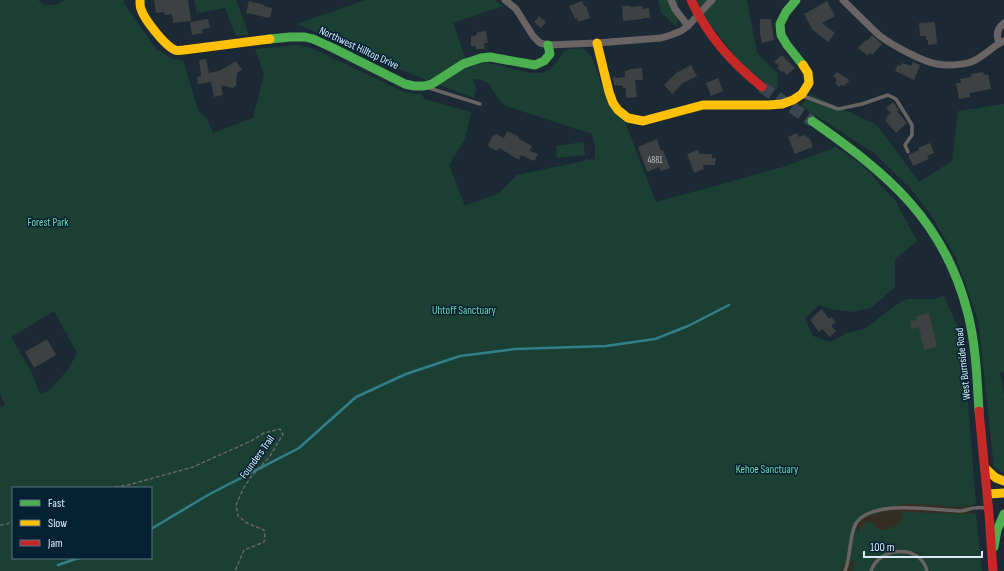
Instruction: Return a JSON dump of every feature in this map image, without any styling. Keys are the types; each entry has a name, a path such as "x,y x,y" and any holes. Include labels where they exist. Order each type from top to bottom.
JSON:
{"street":[{"name":"Northwest Hilltop Drive","path":"140,0 141,9 146,19 167,45 175,50 290,37 304,37 333,48 405,84 424,86"},
{"path":"505,0 516,9 533,36 540,42 548,45 661,38 681,31 688,26 712,0"},
{"path":"671,0 675,9 688,26"},
{"path":"691,0 698,15 724,52 741,70 762,87"},
{"path":"597,43 613,103 618,110 628,118 643,121 703,105 713,104 758,106 784,104 793,101 800,95 808,83 808,75 804,64 785,43 780,33 783,15 796,0"},
{"path":"843,0 881,36 894,45 937,64 959,64 971,62 981,57 1001,42 997,38 997,33 1001,25 1004,23"},
{"path":"424,86 432,84 463,64 481,58 535,65 544,61 550,54 548,45"},
{"name":"West Burnside Road","path":"812,121 871,164 898,189 915,208 933,231 949,261 961,289 968,312 975,346 993,571"},
{"path":"985,468 993,477 1004,481"},
{"path":"988,494 1004,493"},
{"path":"992,557 997,530 1004,514"}],"lane":[{"path":"424,86 480,104"},
{"path":"800,95 838,109 862,104 888,95 896,99 912,125 912,135 905,144 908,152"},
{"path":"845,571 855,525 862,517 868,514 908,507 962,511 974,508 989,508"},
{"path":"871,571 872,567 880,558 887,554 902,551 916,555 924,563 928,571"}],"path":[{"name":"Founders Trail","path":"115,487 128,485 193,466 251,442 264,433 280,429 283,434 270,456 243,490 236,505 238,516 247,523 264,530 265,536 264,542 244,550 235,571"},
{"path":"0,525 12,522"}],"shaded area":[{"path":"970,477 973,514 855,571 825,571 867,555 855,521"}],"green space":[{"path":"0,0 38,0 44,5 55,5 65,0 126,0 123,2 156,49 173,59 183,60 198,110 207,119 213,133 253,118 264,74 255,49 296,45 312,48 404,92 422,94 424,99 471,112 465,139 449,165 465,206 499,193 517,175 587,159 595,159 595,146 592,134 506,106 499,100 486,82 473,79 476,88 474,98 421,78 297,24 365,0 494,0 503,6 453,23 469,68 480,63 490,63 530,73 541,73 550,70 565,50 581,48 588,52 592,58 603,88 625,122 656,202 783,167 836,147 862,165 895,200 917,241 895,259 895,287 871,308 853,312 830,309 819,305 805,318 813,336 830,342 847,333 866,328 897,304 907,299 935,299 944,296 963,339 976,504 962,507 901,504 855,522 859,533 860,529 865,523 872,522 878,528 884,530 887,530 890,527 898,526 903,512 976,513 982,571 852,571 855,560 844,564 841,571 0,571 0,407 5,405 0,393","holes":["54,311 77,353 69,368 50,390 40,394 31,371 11,337"]},
{"path":"194,0 236,0 249,35 236,36 225,8 197,13"},
{"path":"658,0 678,0 677,27 661,13"},
{"path":"696,0 747,0 757,53 778,74 777,91 743,66 704,17"},
{"path":"810,94 877,125 919,182 952,161 958,111 1004,104 1004,372 1000,373 1004,395 1004,473 994,468 978,320 956,258 931,215 911,189 874,153 801,106"},
{"path":"583,142 585,155 557,158 556,146"}],"building":[{"path":"154,0 188,0 191,21 173,23 172,14 165,15 164,12 156,13"},
{"path":"249,1 272,8 270,18 246,13"},
{"path":"582,1 584,6 586,6 590,18 578,22 569,6"},
{"path":"827,1 835,16 822,23 835,33 828,42 812,29 804,14"},
{"path":"622,6 642,6 642,9 649,8 650,18 623,21"},
{"path":"539,16 546,22 541,28 534,22"},
{"path":"208,19 210,28 202,29 203,33 192,35 190,22"},
{"path":"760,19 771,19 774,40 762,43 760,34"},
{"path":"935,22 937,44 928,45 926,36 920,36 919,23"},
{"path":"486,31 488,43 484,43 485,49 476,49 476,46 471,46 471,36 476,36 477,32"},
{"path":"872,35 882,44 872,55 870,53 868,56 858,48"},
{"path":"782,55 795,68 787,75 777,68 779,66 774,62"},
{"path":"206,59 209,73 219,71 236,61 242,70 237,73 236,86 233,88 221,85 223,95 214,97 211,82 198,84 197,77 201,76 199,60"},
{"path":"913,62 920,65 914,80 895,71 898,65 901,66 902,63 911,66"},
{"path":"691,65 697,76 683,83 672,94 664,85 676,73"},
{"path":"642,68 643,80 635,80 637,97 626,98 626,88 623,88 623,86 614,85 613,77 625,77 625,71"},
{"path":"837,72 849,81 844,86 841,85 839,87 835,83 837,80 833,76"},
{"path":"983,72 984,75 988,74 991,89 970,93 970,97 959,99 956,83 961,83 960,79 971,77 971,74"},
{"path":"718,78 723,91 711,96 706,83"},
{"path":"893,102 899,110 897,111 907,123 896,133 885,120 891,113 886,108"},
{"path":"507,131 518,136 519,139 532,146 530,151 538,154 534,161 521,155 519,160 499,148 497,151 489,147 488,145 493,135 494,136 496,134 504,138"},
{"path":"797,133 799,137 804,135 810,139 813,147 795,154 788,137"},
{"path":"657,139 661,151 663,150 670,168 661,171 659,167 647,172 638,147"},
{"path":"930,143 934,153 927,156 929,159 913,166 908,155 919,150 918,148"},
{"path":"698,150 699,154 712,154 712,158 716,158 715,165 703,165 704,169 694,173 687,154"},
{"path":"822,309 829,319 831,317 836,322 831,326 836,331 830,337 822,329 819,332 810,320"},
{"path":"929,313 937,347 924,350 919,327 912,329 910,321 917,320 916,316"},
{"path":"47,339 56,355 34,368 25,352"}],"waterway":[{"path":"152,528 208,495 299,448 356,397 406,374 460,356 515,349 606,346 655,339 688,326 729,305"},
{"path":"58,565 76,559"}],"tunnel":[{"path":"762,87 812,121"}],"traffic: fast":[{"path":"796,0 786,12 780,24 781,35 803,65"},
{"path":"270,39 290,37 305,37 313,39 405,84 414,86 432,84 463,64 481,58 490,57 535,65 544,61 550,54 548,45"},
{"path":"812,121 865,160 888,180 910,202 928,226 944,252 958,281 971,326 976,362 979,411"},
{"path":"994,547 997,530 1004,514"}],"traffic: slow":[{"path":"140,0 141,9 150,25 171,48 176,50 270,39"},
{"path":"597,43 613,103 618,110 628,118 643,121 703,105 782,104 793,100 802,94 809,83 808,73 803,65"},
{"path":"985,468 996,478 1004,481"},
{"path":"988,494 1004,493"}],"traffic: jam":[{"path":"691,0 705,25 721,48 740,68 762,87"},
{"path":"979,411 993,571"}],"park label":[{"name":"Forest Park","path":"48,222"},
{"name":"Uhtoff Sanctuary","path":"464,310"},
{"name":"Kehoe Sanctuary","path":"767,469"}]}
